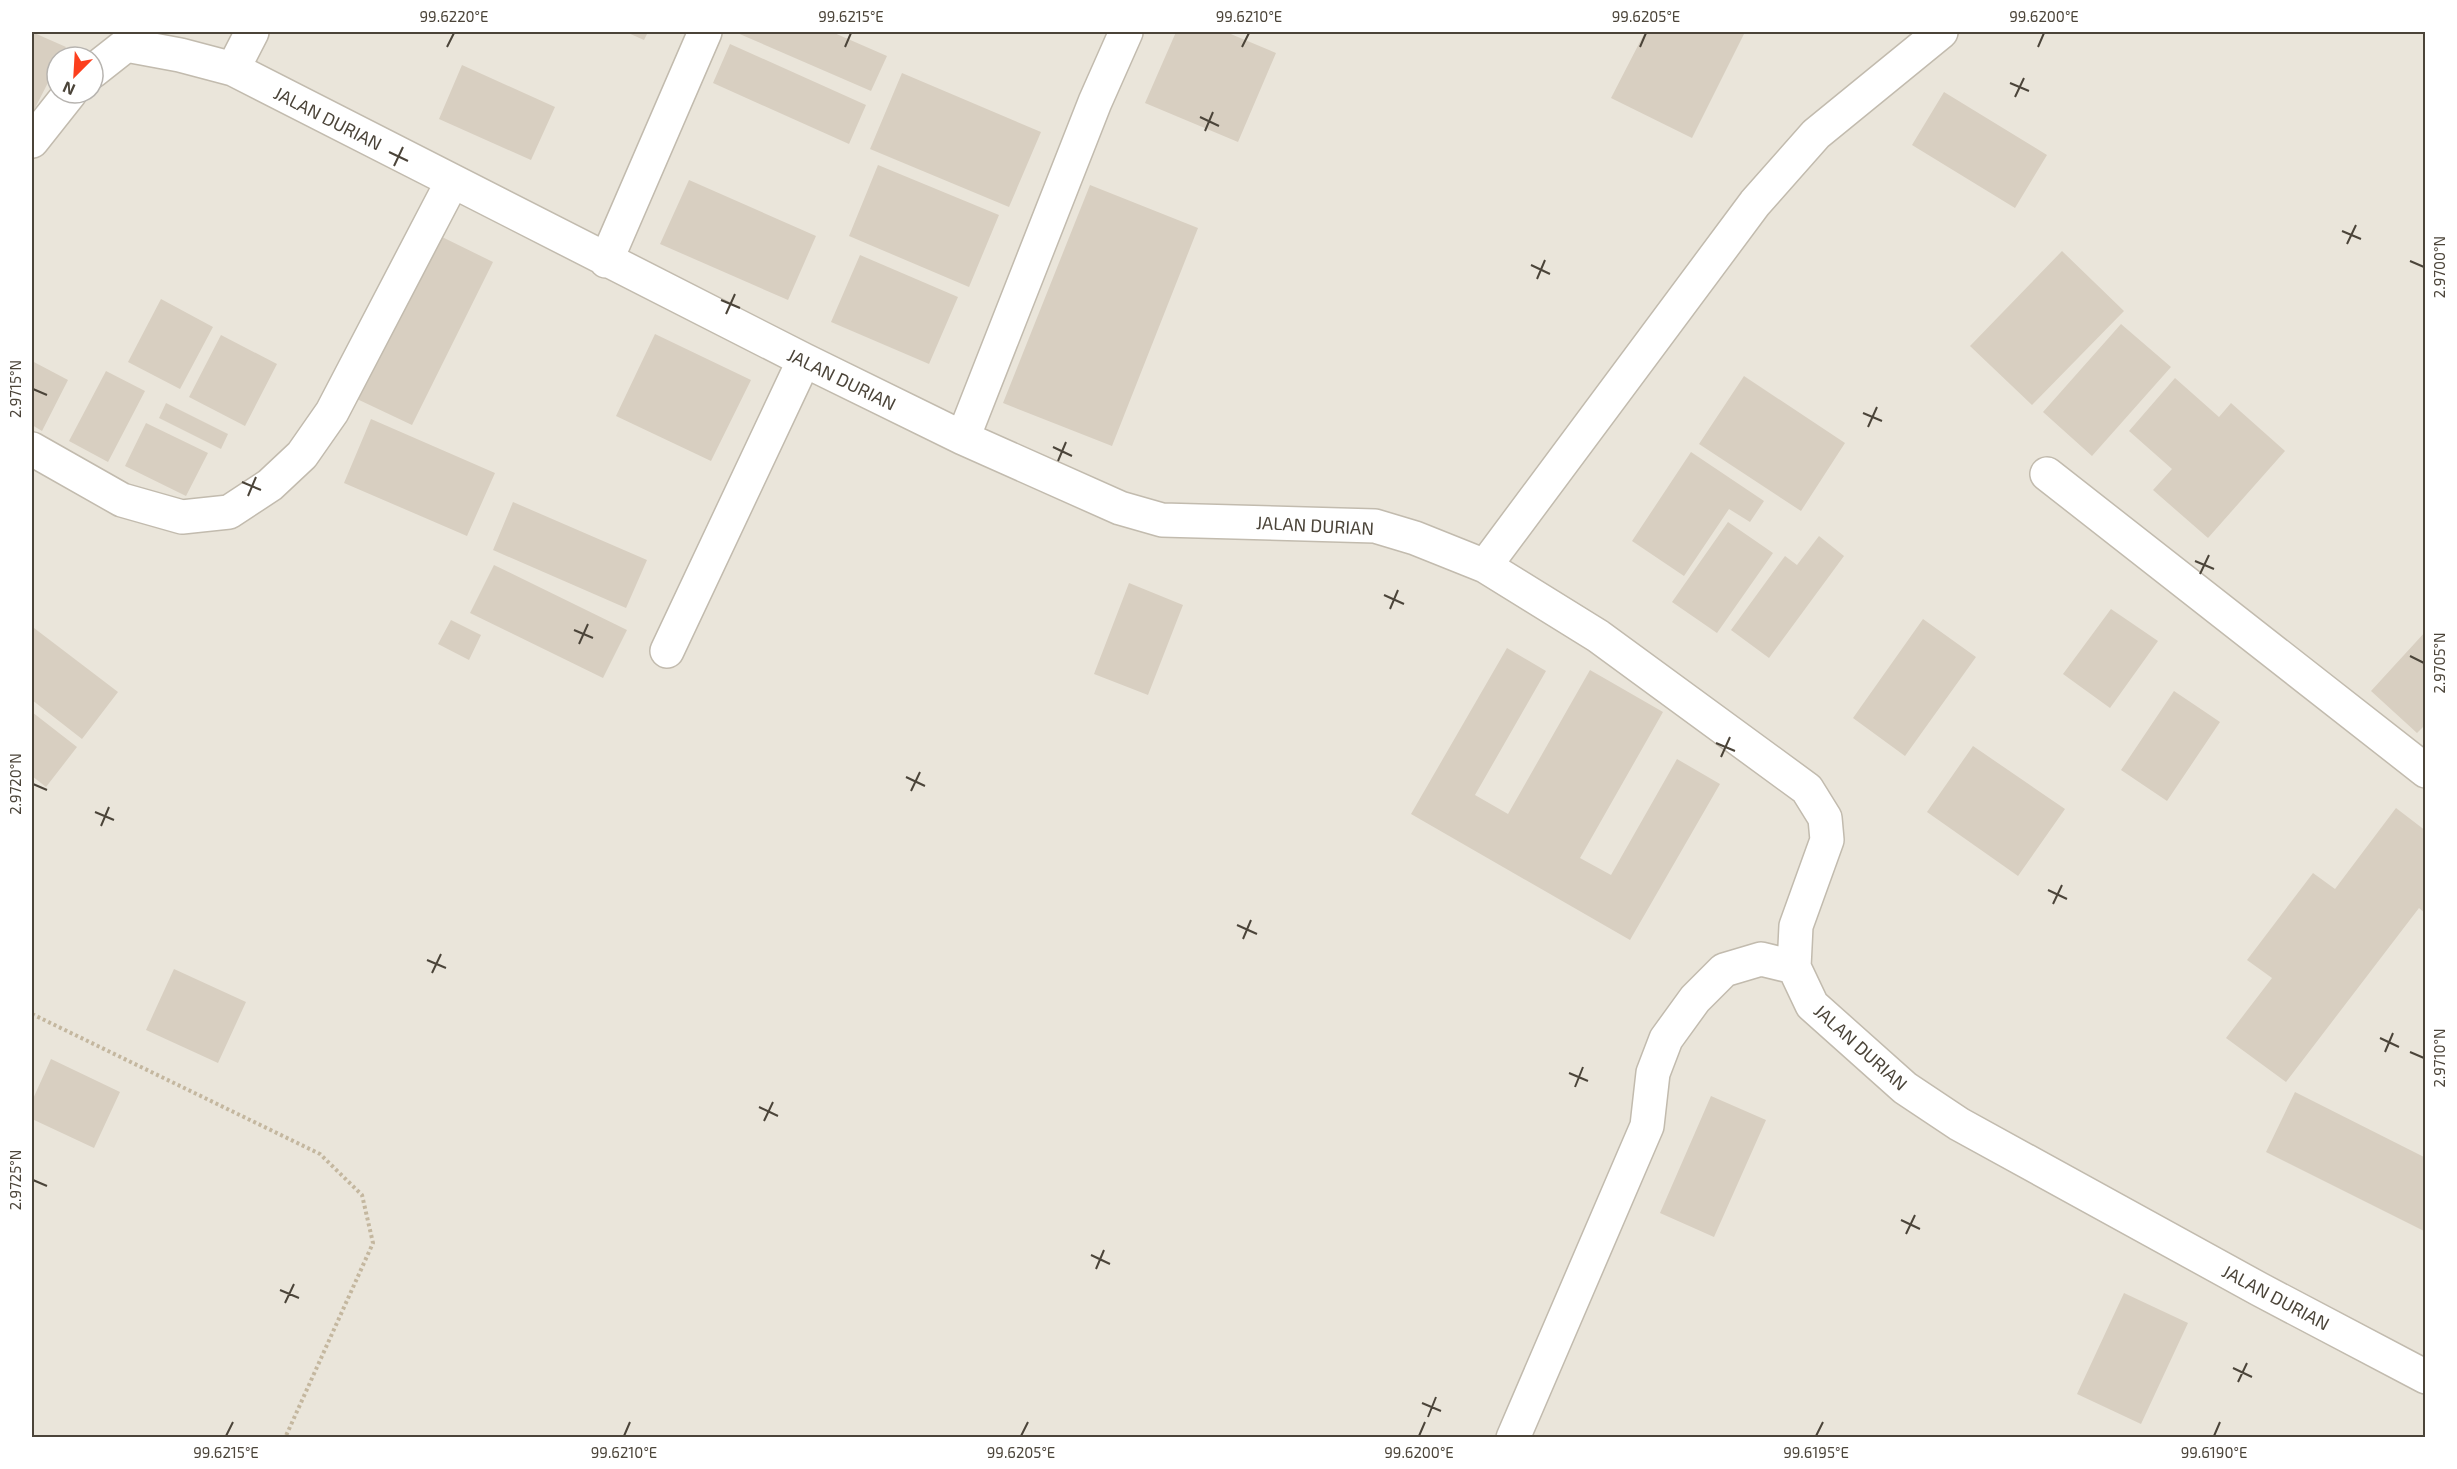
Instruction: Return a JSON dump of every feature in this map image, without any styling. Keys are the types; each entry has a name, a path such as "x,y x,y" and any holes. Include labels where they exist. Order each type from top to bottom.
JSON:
{"street":[{"path":"233,69 252,32"},
{"path":"606,261 705,32"},
{"path":"963,438 1095,102 1126,32"},
{"path":"1485,566 1755,203 1816,134 1941,32"},
{"name":"JALAN DURIAN","path":"105,53 115,38 233,69 804,360 963,438 1120,508 1162,520 1375,526 1415,538 1485,566 1598,636 1807,789 1824,818 1827,840 1796,926 1794,967 1812,1005 1905,1088 1959,1124 2248,1283 2426,1377"},
{"path":"32,141 60,105"},
{"path":"32,449 122,500 182,517 229,512 270,485 302,455 332,412 452,182"},
{"path":"668,651 804,360"},
{"path":"2048,474 2426,771"},
{"path":"1513,1437 1647,1126 1653,1073 1666,1039 1695,999 1724,970 1761,959 1794,967"}],"path":[{"path":"32,1014 320,1154 362,1195 373,1243 285,1437"}],"shaded area":[{"path":"32,32 2425,32 2425,1437 32,1437"}],"building":[{"path":"32,32 61,45 45,45 45,88 32,111"},
{"path":"626,32 648,32 644,40"},
{"path":"735,32 832,32 887,56 871,91"},
{"path":"1176,32 1226,32 1276,53 1238,142 1145,103"},
{"path":"1645,32 1745,32 1692,138 1611,98"},
{"path":"730,44 866,105 849,144 713,83"},
{"path":"462,65 555,107 531,160 439,119"},
{"path":"902,73 1041,132 1009,207 870,149"},
{"path":"1944,92 2047,155 2015,208 1912,145"},
{"path":"878,165 999,215 969,287 849,236"},
{"path":"689,180 816,236 788,300 660,244"},
{"path":"1090,185 1198,228 1112,446 1003,403"},
{"path":"438,235 493,262 412,425 357,399"},
{"path":"2062,251 2124,311 2032,405 1970,346"},
{"path":"860,255 958,297 929,364 831,322"},
{"path":"161,299 213,327 180,389 128,362"},
{"path":"2121,324 2171,367 2092,456 2043,412"},
{"path":"655,334 751,380 711,461 616,416"},
{"path":"221,335 277,364 245,426 189,397"},
{"path":"32,361 68,380 42,431 32,425"},
{"path":"106,371 145,391 108,462 69,441"},
{"path":"1744,376 1845,443 1801,511 1699,444"},
{"path":"2175,378 2219,417 2231,403 2285,451 2208,538 2153,490 2172,469 2129,431"},
{"path":"166,403 228,434 221,449 159,418"},
{"path":"371,419 495,473 467,536 344,483"},
{"path":"146,423 208,453 186,496 125,466"},
{"path":"1691,452 1764,501 1750,522 1729,509 1684,576 1632,541"},
{"path":"513,502 647,560 626,608 493,550"},
{"path":"1728,522 1773,553 1717,633 1672,602"},
{"path":"1819,536 1844,556 1769,658 1731,630 1785,556 1797,565"},
{"path":"494,565 627,630 603,678 470,613"},
{"path":"1129,583 1183,605 1148,695 1094,674"},
{"path":"2111,609 2158,641 2110,708 2063,674"},
{"path":"1923,619 1976,657 1905,756 1853,718"},
{"path":"451,620 481,635 469,660 438,644"},
{"path":"34,628 118,692 82,739 32,700 32,631"},
{"path":"2426,631 2426,724 2417,733 2371,691"},
{"path":"1507,648 1546,671 1475,795 1508,814 1590,670 1663,712 1580,858 1611,875 1677,759 1720,784 1630,940 1411,814"},
{"path":"2174,691 2220,722 2167,801 2121,770"},
{"path":"32,712 77,747 46,787 32,776"},
{"path":"1973,746 2065,809 2018,876 1927,812"},
{"path":"2396,808 2426,831 2426,914 2419,908 2286,1082 2226,1038 2272,978 2247,960 2313,873 2335,889"},
{"path":"174,969 246,1002 218,1063 146,1030"},
{"path":"51,1059 120,1092 94,1148 32,1119 32,1101"},
{"path":"2295,1092 2426,1158 2426,1232 2266,1152"},
{"path":"1711,1096 1766,1120 1714,1237 1660,1213"},
{"path":"2124,1293 2188,1323 2141,1424 2077,1394"}]}
